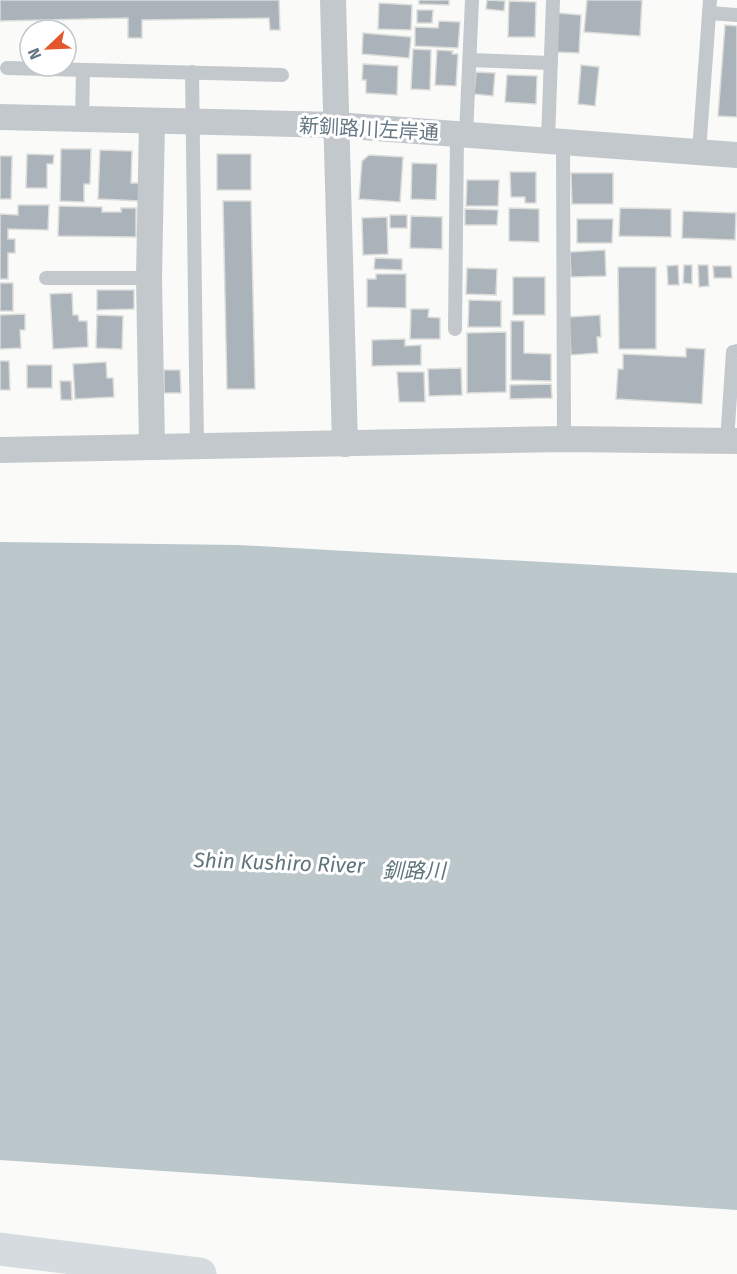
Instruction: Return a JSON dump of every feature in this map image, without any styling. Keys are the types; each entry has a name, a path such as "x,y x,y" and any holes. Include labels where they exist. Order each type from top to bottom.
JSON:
{"highway":[{"path":"0,1249 200,1274"}],"street":[{"path":"333,0 345,444"},
{"name":"新釧路川左岸通","path":"0,117 82,121 336,125 737,155"},
{"path":"152,122 149,278 152,447"},
{"path":"0,450 564,439 732,441"}],"lane":[{"path":"455,329 462,135 470,60 472,0"},
{"path":"553,0 551,63 564,439"},
{"path":"699,152 710,6 737,15"},
{"path":"470,60 551,63"},
{"path":"6,68 282,75"},
{"path":"82,121 83,70"},
{"path":"192,72 190,123 197,447"},
{"path":"46,278 149,278"},
{"path":"732,441 733,352 737,351"}],"water":[{"name":"釧路川","path":"0,542 239,545 737,573 737,1210 0,1160"}],"building":[{"path":"0,0 279,0 280,30 270,30 269,18 142,20 142,38 128,38 128,18 18,18 18,21 0,21"},
{"path":"419,0 449,0 449,5 419,4"},
{"path":"487,0 505,1 504,11 486,9"},
{"path":"587,0 642,0 640,36 584,32"},
{"path":"509,1 536,2 535,37 508,37"},
{"path":"379,3 412,5 411,30 378,29"},
{"path":"417,10 433,10 432,23 417,23"},
{"path":"557,13 581,15 579,53 555,52"},
{"path":"439,21 460,22 458,48 415,46 415,27 438,28"},
{"path":"725,25 737,26 737,117 718,116"},
{"path":"363,33 411,37 409,58 362,54"},
{"path":"413,49 431,50 430,90 411,89"},
{"path":"437,50 453,51 452,54 458,54 456,86 435,85"},
{"path":"363,64 398,66 397,95 366,93 366,80 362,80"},
{"path":"581,65 599,67 595,106 578,104"},
{"path":"476,72 495,73 493,96 474,94"},
{"path":"507,75 537,76 536,104 505,102"},
{"path":"61,149 91,149 90,184 84,184 84,202 60,201"},
{"path":"100,150 132,151 131,183 141,183 140,201 98,199"},
{"path":"27,154 54,155 53,164 47,164 47,188 26,188"},
{"path":"217,154 251,154 251,190 217,190"},
{"path":"369,155 403,157 400,202 359,199 362,161"},
{"path":"0,156 12,156 11,199 0,199"},
{"path":"412,163 437,164 436,200 411,199"},
{"path":"510,172 536,172 536,203 525,203 525,197 511,197"},
{"path":"571,173 613,173 613,204 572,204"},
{"path":"467,180 499,180 498,206 466,206"},
{"path":"223,201 251,201 255,389 227,389"},
{"path":"18,205 49,205 48,230 8,229 8,239 15,239 15,253 8,253 8,279 0,279 0,214 18,215"},
{"path":"59,206 102,207 102,212 121,212 121,208 136,208 136,237 58,236"},
{"path":"509,208 539,209 539,242 509,241"},
{"path":"620,208 671,209 671,237 619,236"},
{"path":"465,209 498,210 497,225 465,225"},
{"path":"683,211 736,213 735,240 682,238"},
{"path":"390,215 407,215 407,228 390,228"},
{"path":"411,216 442,217 442,249 410,248"},
{"path":"387,217 388,254 363,255 362,218"},
{"path":"577,219 613,219 612,243 577,243"},
{"path":"605,250 606,276 571,277 570,252"},
{"path":"375,258 402,259 402,270 374,269"},
{"path":"678,265 679,285 668,285 667,266"},
{"path":"684,265 692,265 692,284 683,283"},
{"path":"698,265 708,265 709,286 699,287"},
{"path":"713,266 731,266 732,278 714,278"},
{"path":"618,267 656,267 656,349 619,349"},
{"path":"467,268 497,269 496,295 466,294"},
{"path":"376,274 406,274 406,308 367,307 367,279 376,279"},
{"path":"513,277 545,277 545,315 513,315"},
{"path":"0,283 13,283 13,311 0,311"},
{"path":"97,290 134,290 134,309 97,310"},
{"path":"72,293 73,315 78,315 79,321 87,321 88,347 53,349 50,294"},
{"path":"469,300 501,301 501,327 468,327"},
{"path":"411,309 429,309 428,317 440,318 440,339 410,339"},
{"path":"25,314 25,330 20,330 21,348 0,349 0,315"},
{"path":"97,315 123,316 122,349 96,348"},
{"path":"600,315 601,337 597,337 598,353 571,355 569,317"},
{"path":"511,321 524,321 524,353 551,354 551,381 511,380"},
{"path":"506,332 506,392 467,393 467,333"},
{"path":"405,339 405,346 421,345 421,365 372,366 372,340"},
{"path":"686,348 705,349 702,404 616,399 618,369 623,369 623,354 686,357"},
{"path":"0,361 9,361 10,390 0,390"},
{"path":"106,362 107,378 113,378 114,397 75,399 73,364"},
{"path":"27,365 52,365 52,388 27,388"},
{"path":"461,368 462,395 429,396 428,369"},
{"path":"164,370 180,370 181,393 164,393"},
{"path":"397,372 424,372 425,402 399,402"},
{"path":"60,381 71,381 72,400 61,400"},
{"path":"551,384 552,398 510,399 510,385"}],"water label":[{"name":"Shin Kushiro River","path":"279,863"}]}
